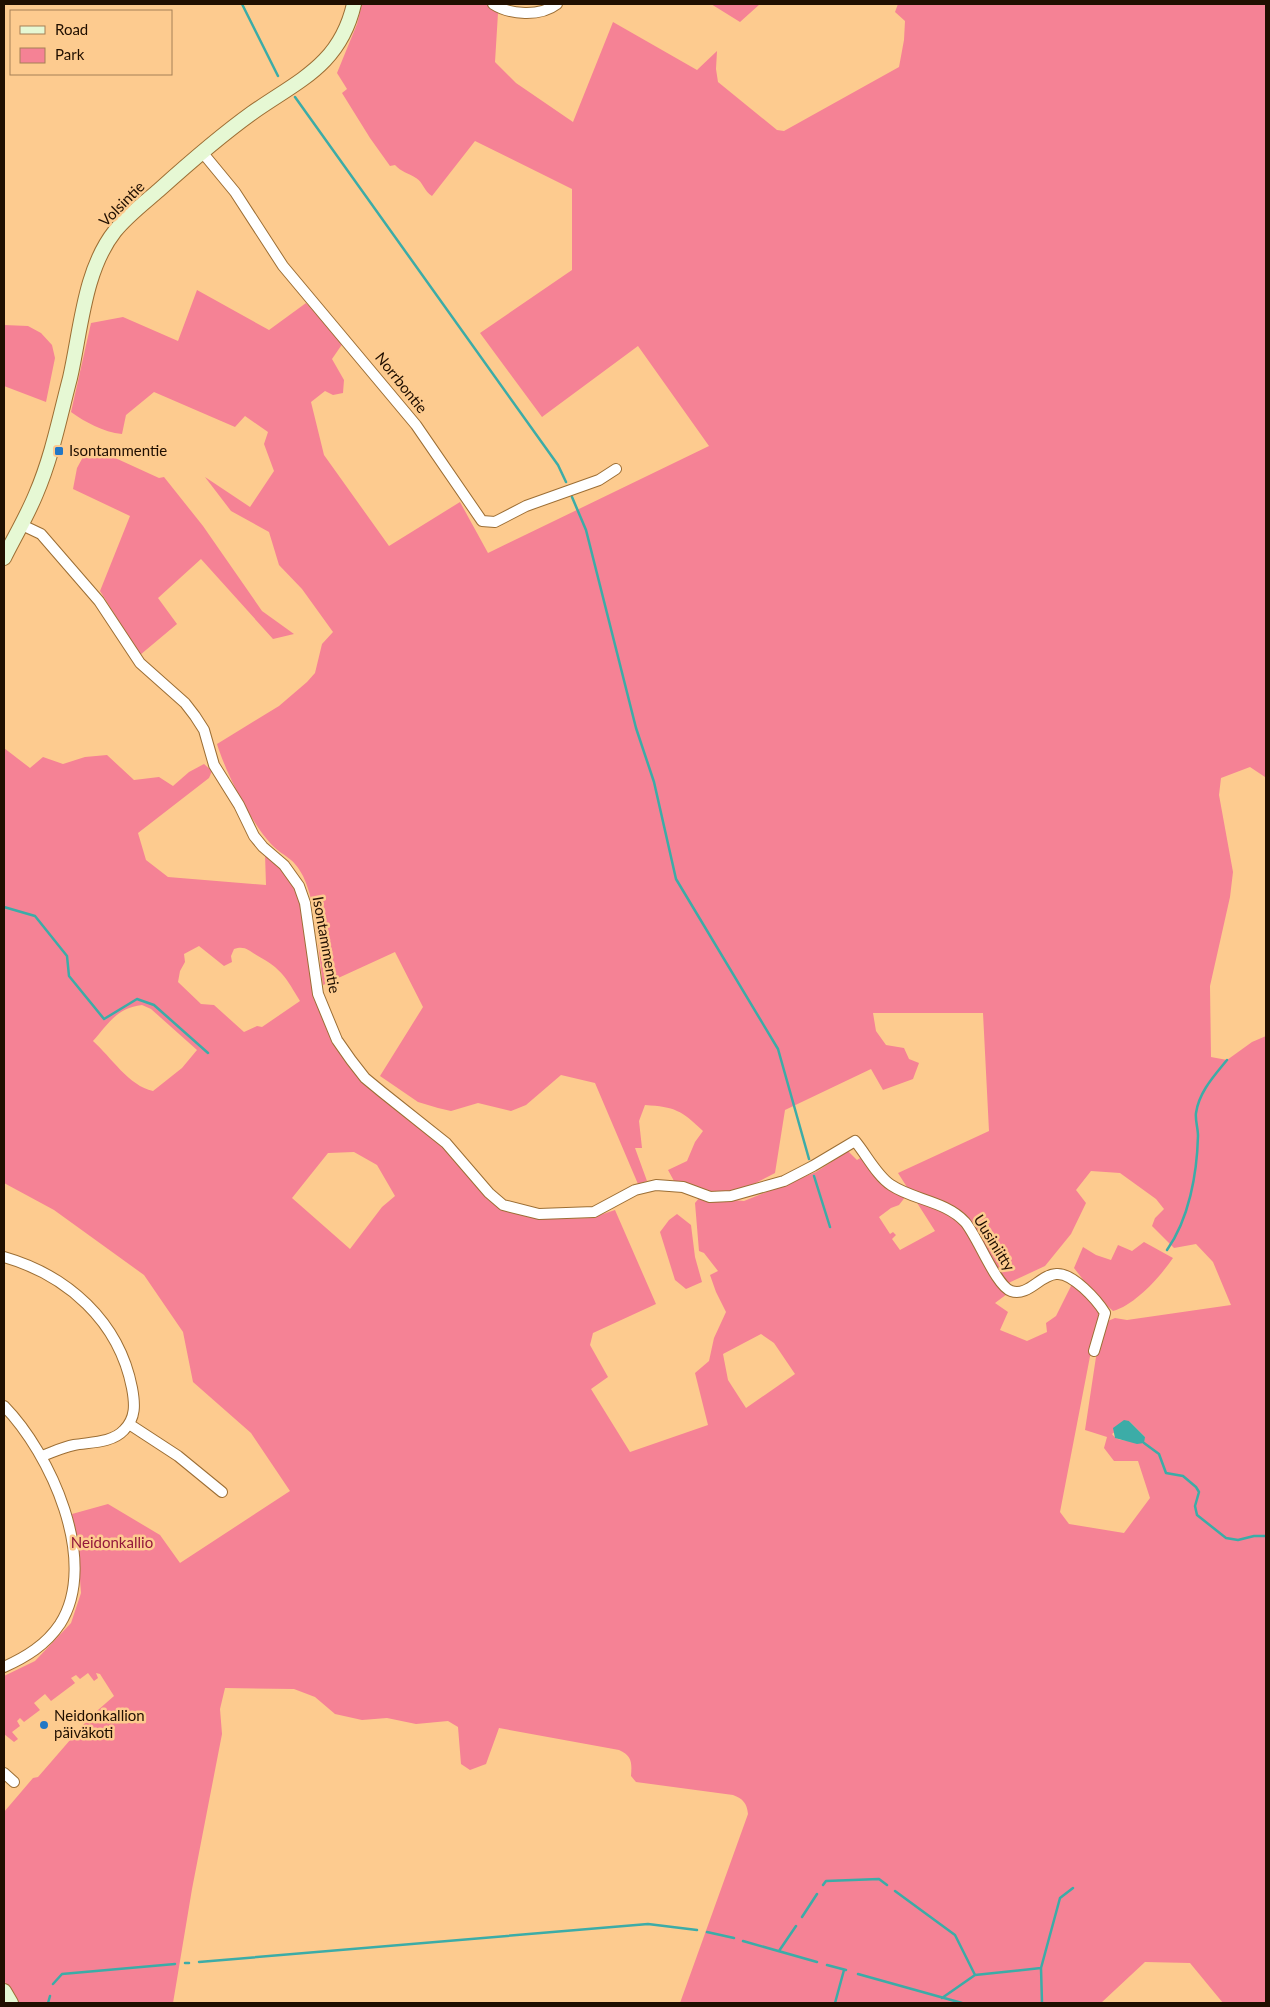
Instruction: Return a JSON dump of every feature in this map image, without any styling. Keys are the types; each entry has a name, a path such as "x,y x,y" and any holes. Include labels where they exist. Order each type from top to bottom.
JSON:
{"street":[{"name":"Volsintie","path":"4,558 37,492 48,461 97,260 116,230 202,152 252,113 312,74 327,60 341,40 354,4"},
{"path":"493,4 507,11 524,13 550,9 557,4"},
{"name":"Norrbontie","path":"202,152 235,192 283,266 416,425 482,521 495,522 526,506 599,480 616,469"},
{"name":"Isontammentie","path":"22,524 41,534 99,601 140,663 185,703 204,730 214,766 254,836 263,847 284,865 299,886 305,903 318,994 334,1032 351,1060 365,1078 446,1144 503,1205 539,1214 594,1212 636,1190 656,1184 683,1187 710,1198 731,1196 784,1181 855,1141"},
{"name":"Uusiniitty","path":"855,1141 889,1184 958,1216 980,1244 1003,1286 1017,1292 1026,1290 1054,1274 1060,1274 1069,1278 1087,1292 1105,1313 1094,1351"},
{"path":"4,1257 25,1263 58,1280 82,1299 100,1319 123,1357 131,1382 134,1414 124,1431 111,1438 61,1448 42,1456"},
{"path":"4,1406 22,1426 42,1456 56,1485 70,1531 74,1586 66,1612 50,1637 36,1650 4,1667"},
{"path":"129,1424 178,1456 222,1492"},
{"path":"4,1773 14,1782"},
{"path":"4,1991 11,2003"}],"green space":[{"name":"Neidonkallio","path":"362,4 490,4 498,13 495,62 516,83 573,122 613,22 697,70 717,51 716,69 718,82 777,130 784,131 899,67 905,21 895,12 898,4 1266,4 1266,774 1265,777 1250,767 1221,778 1219,795 1233,872 1230,897 1210,986 1211,1057 1227,1060 1252,1042 1266,1036 1266,2003 1223,2003 1190,1963 1145,1962 1101,2003 680,2003 748,1814 747,1807 742,1800 733,1795 636,1782 631,1776 629,1757 619,1750 499,1728 486,1764 470,1770 461,1764 458,1727 448,1721 416,1724 387,1718 362,1720 335,1714 315,1697 294,1689 225,1688 220,1709 222,1734 192,1889 173,2003 16,2003 4,1980 4,1812 33,1778 38,1777 90,1717 114,1696 100,1674 96,1673 98,1678 94,1681 88,1673 80,1679 76,1675 71,1678 75,1683 51,1701 45,1694 34,1703 40,1710 24,1722 20,1718 17,1721 20,1726 12,1732 18,1739 14,1742 4,1734 4,1676 35,1661 71,1623 81,1593 77,1540 72,1514 108,1504 160,1535 180,1563 290,1491 251,1433 193,1382 183,1332 144,1275 54,1210 4,1183 4,748 30,768 43,757 63,764 85,757 107,755 134,780 159,777 173,786 189,772 204,764 212,771 209,778 138,833 146,860 168,877 266,885 265,854 288,874 301,901 313,988 334,1042 363,1083 443,1147 495,1205 514,1213 552,1219 591,1218 615,1210 656,1304 593,1333 590,1345 608,1377 591,1389 630,1452 708,1425 695,1373 709,1361 714,1338 726,1312 710,1275 718,1271 704,1253 699,1251 695,1203 700,1197 744,1201 816,1172 848,1151 857,1160 862,1157 906,1196 899,1205 891,1208 879,1217 890,1234 893,1232 896,1235 892,1239 900,1250 935,1231 898,1173 989,1131 983,1013 873,1013 876,1031 886,1045 904,1048 909,1059 919,1063 913,1079 883,1090 871,1069 785,1110 775,1173 748,1187 716,1194 674,1181 668,1170 687,1161 695,1142 703,1131 689,1118 677,1111 664,1107 645,1105 639,1121 642,1148 635,1148 647,1181 638,1184 595,1083 561,1075 526,1105 511,1111 478,1103 451,1111 418,1102 380,1076 423,1007 395,952 323,985 315,915 303,876 292,861 271,844 255,823 233,782 217,744 279,706 307,682 315,673 322,644 333,632 302,589 279,565 269,532 231,511 205,477 250,507 274,471 264,444 268,432 245,416 235,427 154,392 126,415 122,434 101,429 82,419 71,412 91,323 123,317 178,341 197,290 269,330 306,303 343,343 332,359 344,380 343,393 333,395 325,391 311,402 324,455 389,546 460,502 488,553 709,446 638,346 542,417 480,333 572,270 572,189 475,141 432,196 416,178 395,165 390,166 342,93 347,89 337,73 357,24","holes":["199,946 224,966 232,962 231,956 234,949 247,949 278,970 287,980 300,1001 262,1027 257,1026 244,1032 214,1005 201,1004 178,982 180,971 185,962 184,954","142,1005 151,1009 197,1050 182,1068 153,1091 144,1088 128,1077 93,1041 114,1017 126,1009","354,1152 377,1165 395,1196 382,1207 350,1249 292,1198 328,1153","1091,1171 1120,1173 1156,1199 1164,1209 1155,1218 1152,1226 1174,1248 1196,1244 1213,1262 1231,1305 1127,1320 1115,1318 1108,1321 1096,1357 1085,1430 1107,1437 1104,1448 1114,1461 1138,1461 1150,1498 1124,1533 1069,1524 1060,1512 1092,1346 1098,1324 1098,1310 1072,1284 1056,1316 1046,1323 1047,1332 1027,1341 1000,1330 1008,1312 995,1303 1007,1294 1000,1287 1045,1266 1071,1234 1086,1203 1076,1190","761,1334 774,1343 795,1374 746,1408 728,1380 723,1354","1129,1421 1145,1437 1127,1440 1115,1437 1112,1434"]},
{"path":"711,4 760,4 740,22"},
{"path":"4,325 28,326 41,333 52,345 55,358 46,402 4,386"},
{"path":"89,446 159,478 164,477 203,526 262,611 294,634 273,639 201,559 158,598 177,624 140,655 100,591 130,516 73,489 77,468"},
{"path":"677,1214 691,1225 695,1257 702,1282 686,1289 675,1280 660,1232 669,1220"},
{"path":"1144,1242 1173,1258 1154,1282 1138,1297 1113,1311 1095,1295 1074,1268 1083,1247 1096,1255 1111,1260 1118,1245 1132,1251"}],"water":[{"path":"1124,1420 1129,1421 1145,1437 1144,1443 1137,1444 1115,1438 1113,1428"}],"waterway":[{"path":"242,4 278,76"},
{"path":"295,97 558,465 566,482"},
{"path":"572,497 586,530 636,728 654,782 676,879 778,1049 809,1159"},
{"path":"4,907 35,916 67,956 69,976 104,1019 137,999 154,1005 208,1053"},
{"path":"1167,1250 1181,1224 1194,1181 1198,1133 1196,1116 1200,1098 1227,1060"},
{"path":"814,1176 830,1227"},
{"path":"1144,1443 1159,1454 1166,1473 1183,1476 1196,1487 1199,1492 1195,1506 1197,1515 1226,1538 1238,1540 1254,1536 1266,1536"},
{"path":"823,1885 826,1881 879,1879 887,1885"},
{"path":"1042,2003 1041,1968 1060,1898 1073,1888"},
{"path":"895,1891 955,1935 975,1975"},
{"path":"802,1917 817,1894"},
{"path":"199,1962 648,1924 697,1930"},
{"path":"779,1951 796,1926"},
{"path":"707,1932 734,1938"},
{"path":"743,1941 817,1962"},
{"path":"53,1984 62,1974 175,1964"},
{"path":"827,1965 846,1970"},
{"path":"942,1998 975,1975 1041,1968"},
{"path":"835,2003 844,1970"},
{"path":"858,1974 962,2003"},
{"path":"48,2003 50,1996"}],"place":[{"name":"Isontammentie","path":"59,451"},
{"name":"Neidonkallion päiväkoti","path":"44,1725"}]}
